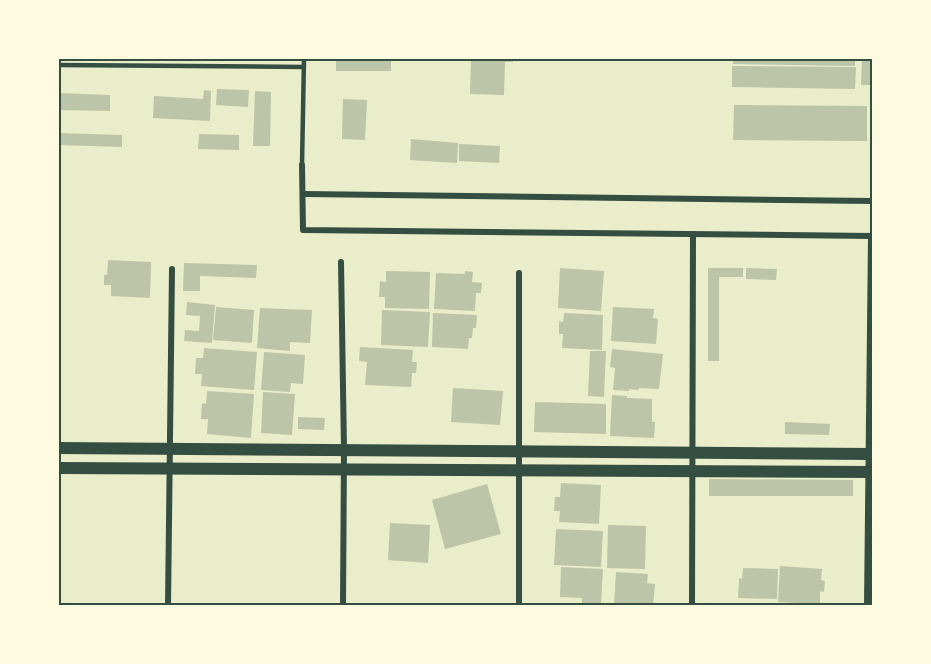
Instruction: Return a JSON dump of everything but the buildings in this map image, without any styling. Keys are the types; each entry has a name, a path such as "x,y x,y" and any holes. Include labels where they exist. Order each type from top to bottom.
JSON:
{"main road":[{"path":"58,448 870,454"},
{"path":"58,468 870,472"}],"street":[{"path":"302,165 303,230 872,236 867,606"},
{"path":"304,194 873,201"},
{"path":"692,606 693,234"},
{"path":"341,262 344,450 343,606"},
{"path":"168,606 171,269"},
{"path":"519,273 519,606"}],"lane":[{"path":"302,165 304,58"},
{"path":"58,65 304,67"}]}
